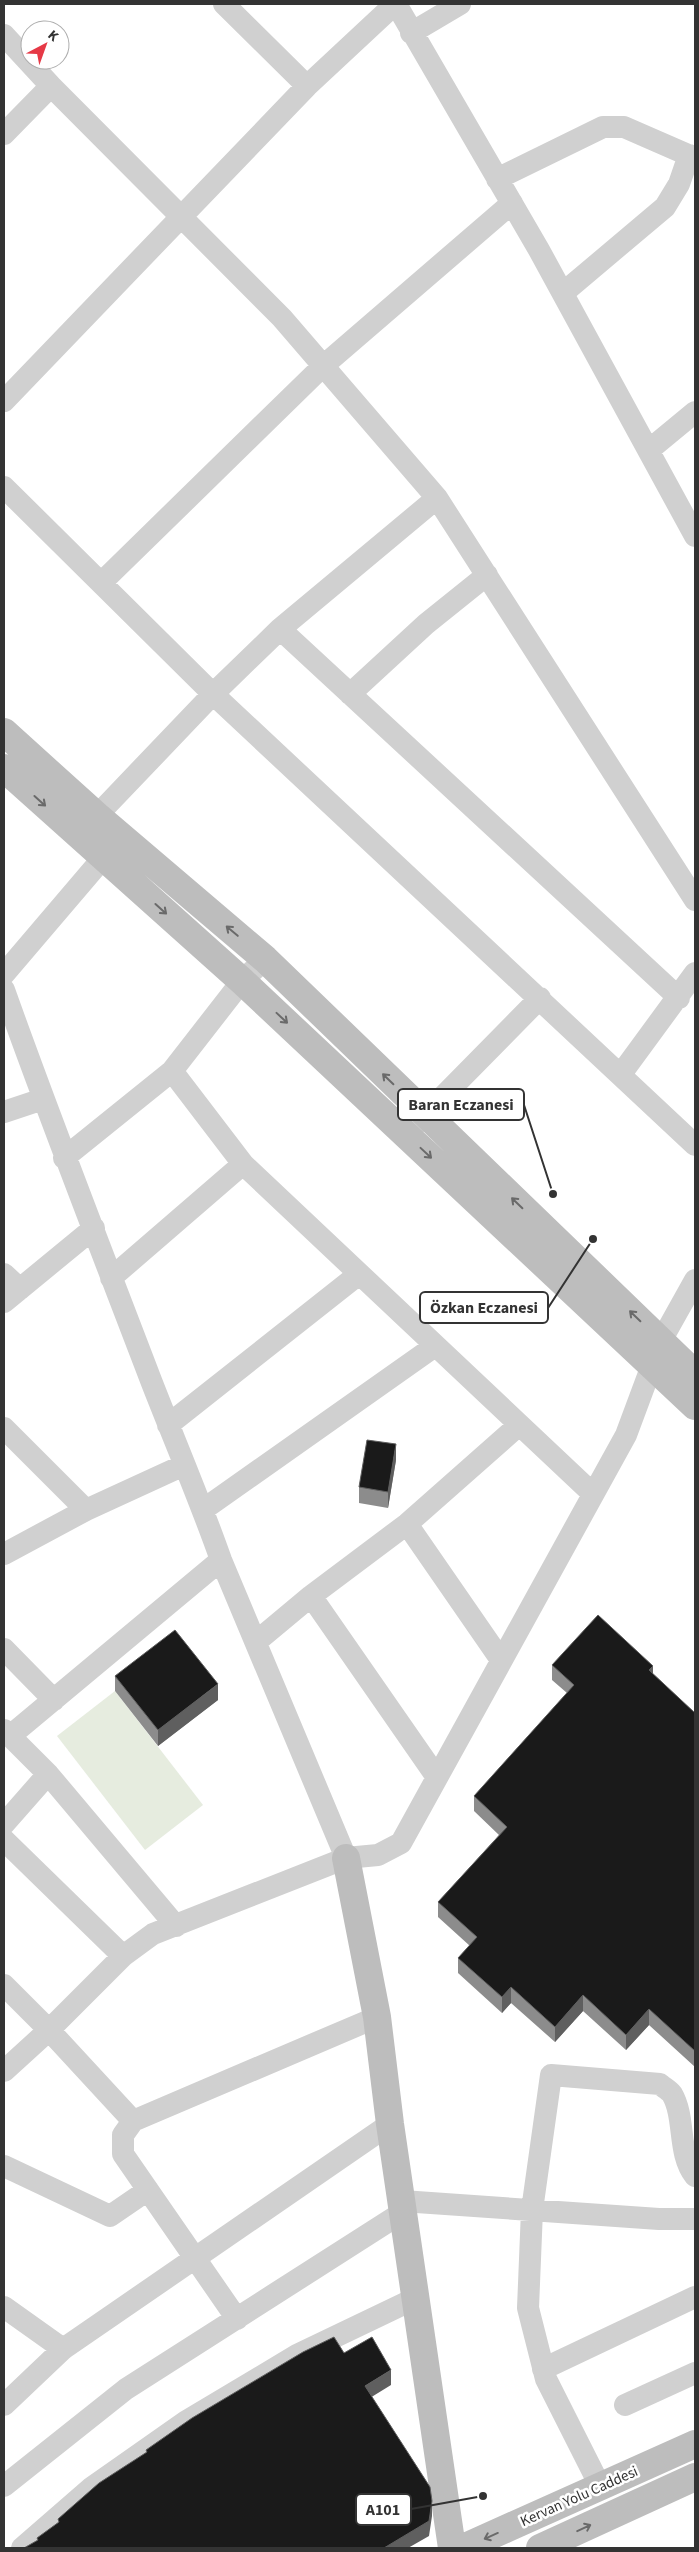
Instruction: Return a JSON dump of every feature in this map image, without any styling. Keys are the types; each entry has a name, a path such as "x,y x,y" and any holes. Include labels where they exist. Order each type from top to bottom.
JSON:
{"street":[{"path":"224,4 307,86"},
{"path":"4,401 307,86 396,4 411,33 563,293 695,536"},
{"path":"411,33 460,4"},
{"path":"4,35 51,86 282,318 437,498 695,900"},
{"path":"4,134 51,86"},
{"path":"497,179 603,127 624,127 692,156 679,184 664,207 563,293"},
{"path":"101,583 324,366 512,203"},
{"path":"649,450 695,412"},
{"path":"4,487 213,694 695,1145"},
{"path":"88,826 213,694 280,629 437,498"},
{"path":"350,694 426,624 486,575"},
{"path":"280,629 679,998"},
{"path":"4,732 88,826 103,856 242,981 405,1134 656,1352 695,1374"},
{"path":"4,768 88,826 121,836 265,959 424,1115 656,1352 695,1406"},
{"path":"4,974 121,836"},
{"path":"64,1158 172,1071 242,981 265,959"},
{"path":"621,1074 679,998 695,973"},
{"path":"4,990 64,1158 94,1228 168,1425 204,1509 221,1560 346,1858 377,2018 390,2124 452,2548"},
{"path":"405,1134 540,998"},
{"path":"172,1071 243,1164 592,1493"},
{"path":"4,1112 43,1099"},
{"path":"112,1278 243,1164"},
{"path":"4,1274 12,1296 94,1228"},
{"path":"168,1425 359,1274"},
{"path":"4,2070 49,2030 123,1956 153,1934 346,1858 378,1855 401,1843 436,1776 626,1434 656,1352 695,1280"},
{"path":"204,1509 435,1346"},
{"path":"256,1641 311,1596 407,1524 519,1425"},
{"path":"4,1428 86,1510"},
{"path":"4,1554 86,1510 184,1465"},
{"path":"407,1524 501,1660"},
{"path":"176,1926 48,1774 7,1733 54,1700 221,1560"},
{"path":"311,1596 436,1776"},
{"path":"4,1649 54,1700"},
{"path":"4,1824 48,1774"},
{"path":"4,1840 123,1956"},
{"path":"4,1985 49,2030 133,2121"},
{"path":"237,2319 123,2154 123,2135 133,2121 377,2018"},
{"path":"600,2486 546,2379 528,2308 532,2210 551,2075 660,2084 671,2093 677,2108 682,2143 695,2176"},
{"path":"4,2405 63,2349 390,2124"},
{"path":"4,2166 110,2216 148,2190"},
{"path":"7,2476 126,2389 237,2319 402,2206 532,2210 659,2219 695,2219"},
{"path":"543,2369 695,2297"},
{"path":"22,2548 91,2488 185,2422 296,2354 416,2298"},
{"path":"4,2307 63,2349"},
{"path":"625,2405 695,2373"},
{"name":"Kervan Yolu Caddesi","path":"463,2548 695,2444"},
{"name":"Kervan Yolu Caddesi","path":"540,2548 695,2477"}],"shaded area":[{"path":"115,1691 203,1805 145,1850 57,1736"}],"building":[{"path":"367,1440 396,1444 388,1492 359,1487"},
{"path":"598,1615 653,1666 649,1670 695,1713 695,2051 649,2009 626,2035 583,1995 555,2027 511,1987 502,1997 458,1958 477,1937 438,1902 507,1827 474,1796 574,1685 552,1665"},
{"path":"175,1630 218,1684 158,1730 115,1676"},
{"path":"334,2337 344,2353 372,2337 391,2370 365,2386 430,2487 432,2501 429,2521 384,2548 24,2548 38,2540 37,2538 59,2522 58,2519 99,2483 147,2452 146,2450 192,2418 303,2352"}],"place":[{"name":"Baran Eczanesi","path":"553,1194"},
{"name":"Özkan Eczanesi","path":"593,1239"},
{"name":"A101","path":"483,2496"}]}
